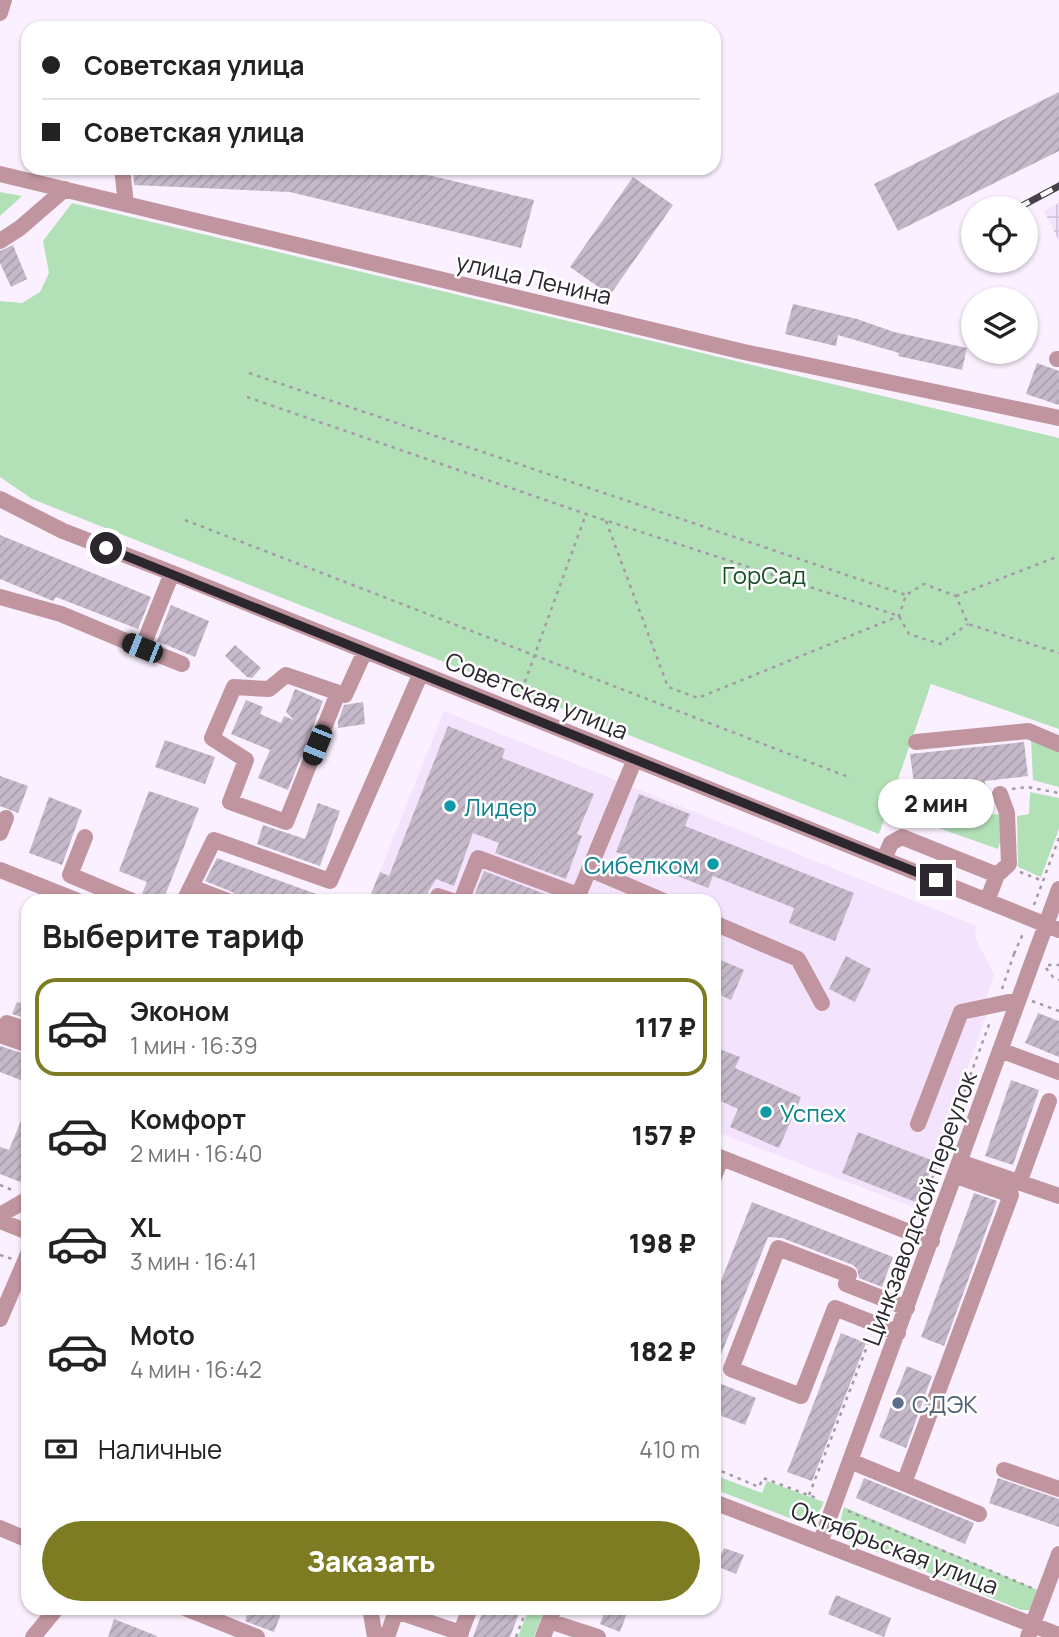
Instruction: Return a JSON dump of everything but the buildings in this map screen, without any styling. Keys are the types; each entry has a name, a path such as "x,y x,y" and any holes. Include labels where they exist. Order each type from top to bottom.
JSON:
{"street":[{"path":"0,13 4,0"},
{"name":"улица Ленина","path":"0,174 21,174"},
{"name":"улица Ленина","path":"34,175 65,189 744,352 1059,418"},
{"path":"123,175 126,204"},
{"path":"0,241 20,228 65,189"},
{"name":"Советская улица","path":"0,499 62,531 1052,928"},
{"path":"142,648 172,573"},
{"path":"0,597 61,614 182,664"},
{"path":"338,693 286,822 230,802 246,760 212,738 234,687 269,689 286,675 345,695 365,651"},
{"path":"188,894 214,840 330,881 421,673"},
{"path":"916,742 1028,731 1059,744"},
{"path":"579,894 635,759"},
{"path":"987,901 997,875 1009,864 1007,813 1000,794"},
{"path":"85,837 70,875 115,894"},
{"path":"884,859 891,843 902,837 997,875"},
{"path":"464,894 478,858 567,894"},
{"path":"589,869 648,894"},
{"path":"0,870 51,894"},
{"name":"Цинкзаводской переулок","path":"820,1543 1000,1050 1025,1000 1052,928 1059,889"},
{"path":"721,926 798,959 822,1003"},
{"path":"918,1125 961,1012 1025,1000"},
{"path":"4,1029 21,1040"},
{"path":"1000,1050 1059,1072"},
{"path":"1019,1183 1049,1101"},
{"path":"721,1157 932,1241"},
{"path":"958,1169 1019,1183 1059,1196"},
{"path":"904,1483 1011,1195 958,1169"},
{"path":"0,1215 21,1203"},
{"path":"0,1221 21,1229"},
{"path":"898,1333 835,1308 801,1396 731,1369 778,1248 849,1275 846,1284 907,1308"},
{"path":"0,1319 21,1270"},
{"path":"850,1461 979,1514"},
{"path":"1004,1470 1059,1489"},
{"name":"Октябрьская улица","path":"721,1505 1030,1631 1059,1635"},
{"path":"0,1528 21,1537"},
{"path":"1030,1631 1059,1554"},
{"path":"33,1637 51,1615"},
{"path":"202,1615 257,1637"},
{"path":"371,1615 375,1637"},
{"path":"387,1637 395,1615"},
{"path":"407,1615 460,1635 467,1615"},
{"path":"544,1637 552,1615 598,1637"}],"path":[{"path":"248,373 906,595"},
{"path":"247,397 606,521 899,616 909,634 940,644 968,624"},
{"path":"514,711 586,514"},
{"path":"185,520 851,778"},
{"path":"606,521 668,687 698,698 899,616 906,595 924,584 956,596 1059,556"},
{"path":"956,596 968,624 1059,653"},
{"path":"1016,788 1027,787 1059,793"},
{"path":"885,1300 1059,838"},
{"path":"1014,954 1038,963 1059,965"},
{"path":"1038,963 1040,977"},
{"path":"1038,963 1059,980"},
{"path":"1025,1000 1059,1011"},
{"path":"809,1495 876,1324"},
{"path":"721,1471 759,1487 763,1478 809,1495 1045,1594"},
{"path":"516,1637 524,1615"}],"shaded area":[{"path":"1059,203 1059,241 1044,211"},
{"path":"444,711 976,926 975,938 994,974 987,996 988,1010 918,1209 721,1134 721,894 371,894"}],"green space":[{"path":"0,192 22,196 0,216"},
{"name":"ГорСад","path":"72,203 1059,438 1059,729 931,684 879,834 32,499 0,477 0,301 22,303 40,292 49,273 43,241"},
{"path":"1031,738 1059,751 1059,787 1033,780"},
{"path":"1030,792 1059,798 1059,829 1041,877 1018,867 1017,816 1029,814"},
{"path":"903,794 921,796 923,802 935,800 937,806 946,805 947,812 960,810 962,817 999,814 1002,835 998,849 924,823 895,809 895,798"},
{"path":"721,1478 762,1493 767,1481 824,1502 815,1516 800,1522 721,1492"},
{"path":"844,1507 1042,1592 1030,1610 1021,1610 845,1539 840,1522"},
{"path":"526,1615 542,1615 534,1637 518,1637"}],"railway":[{"path":"1038,197 1059,186"}],"place":[{"name":"Лидер","path":"450,806"},
{"name":"Сибелком","path":"713,864"},
{"name":"Успех","path":"766,1112"},
{"name":"СДЭК","path":"898,1403"}],"route":[{"path":"106,548 936,880"}]}
